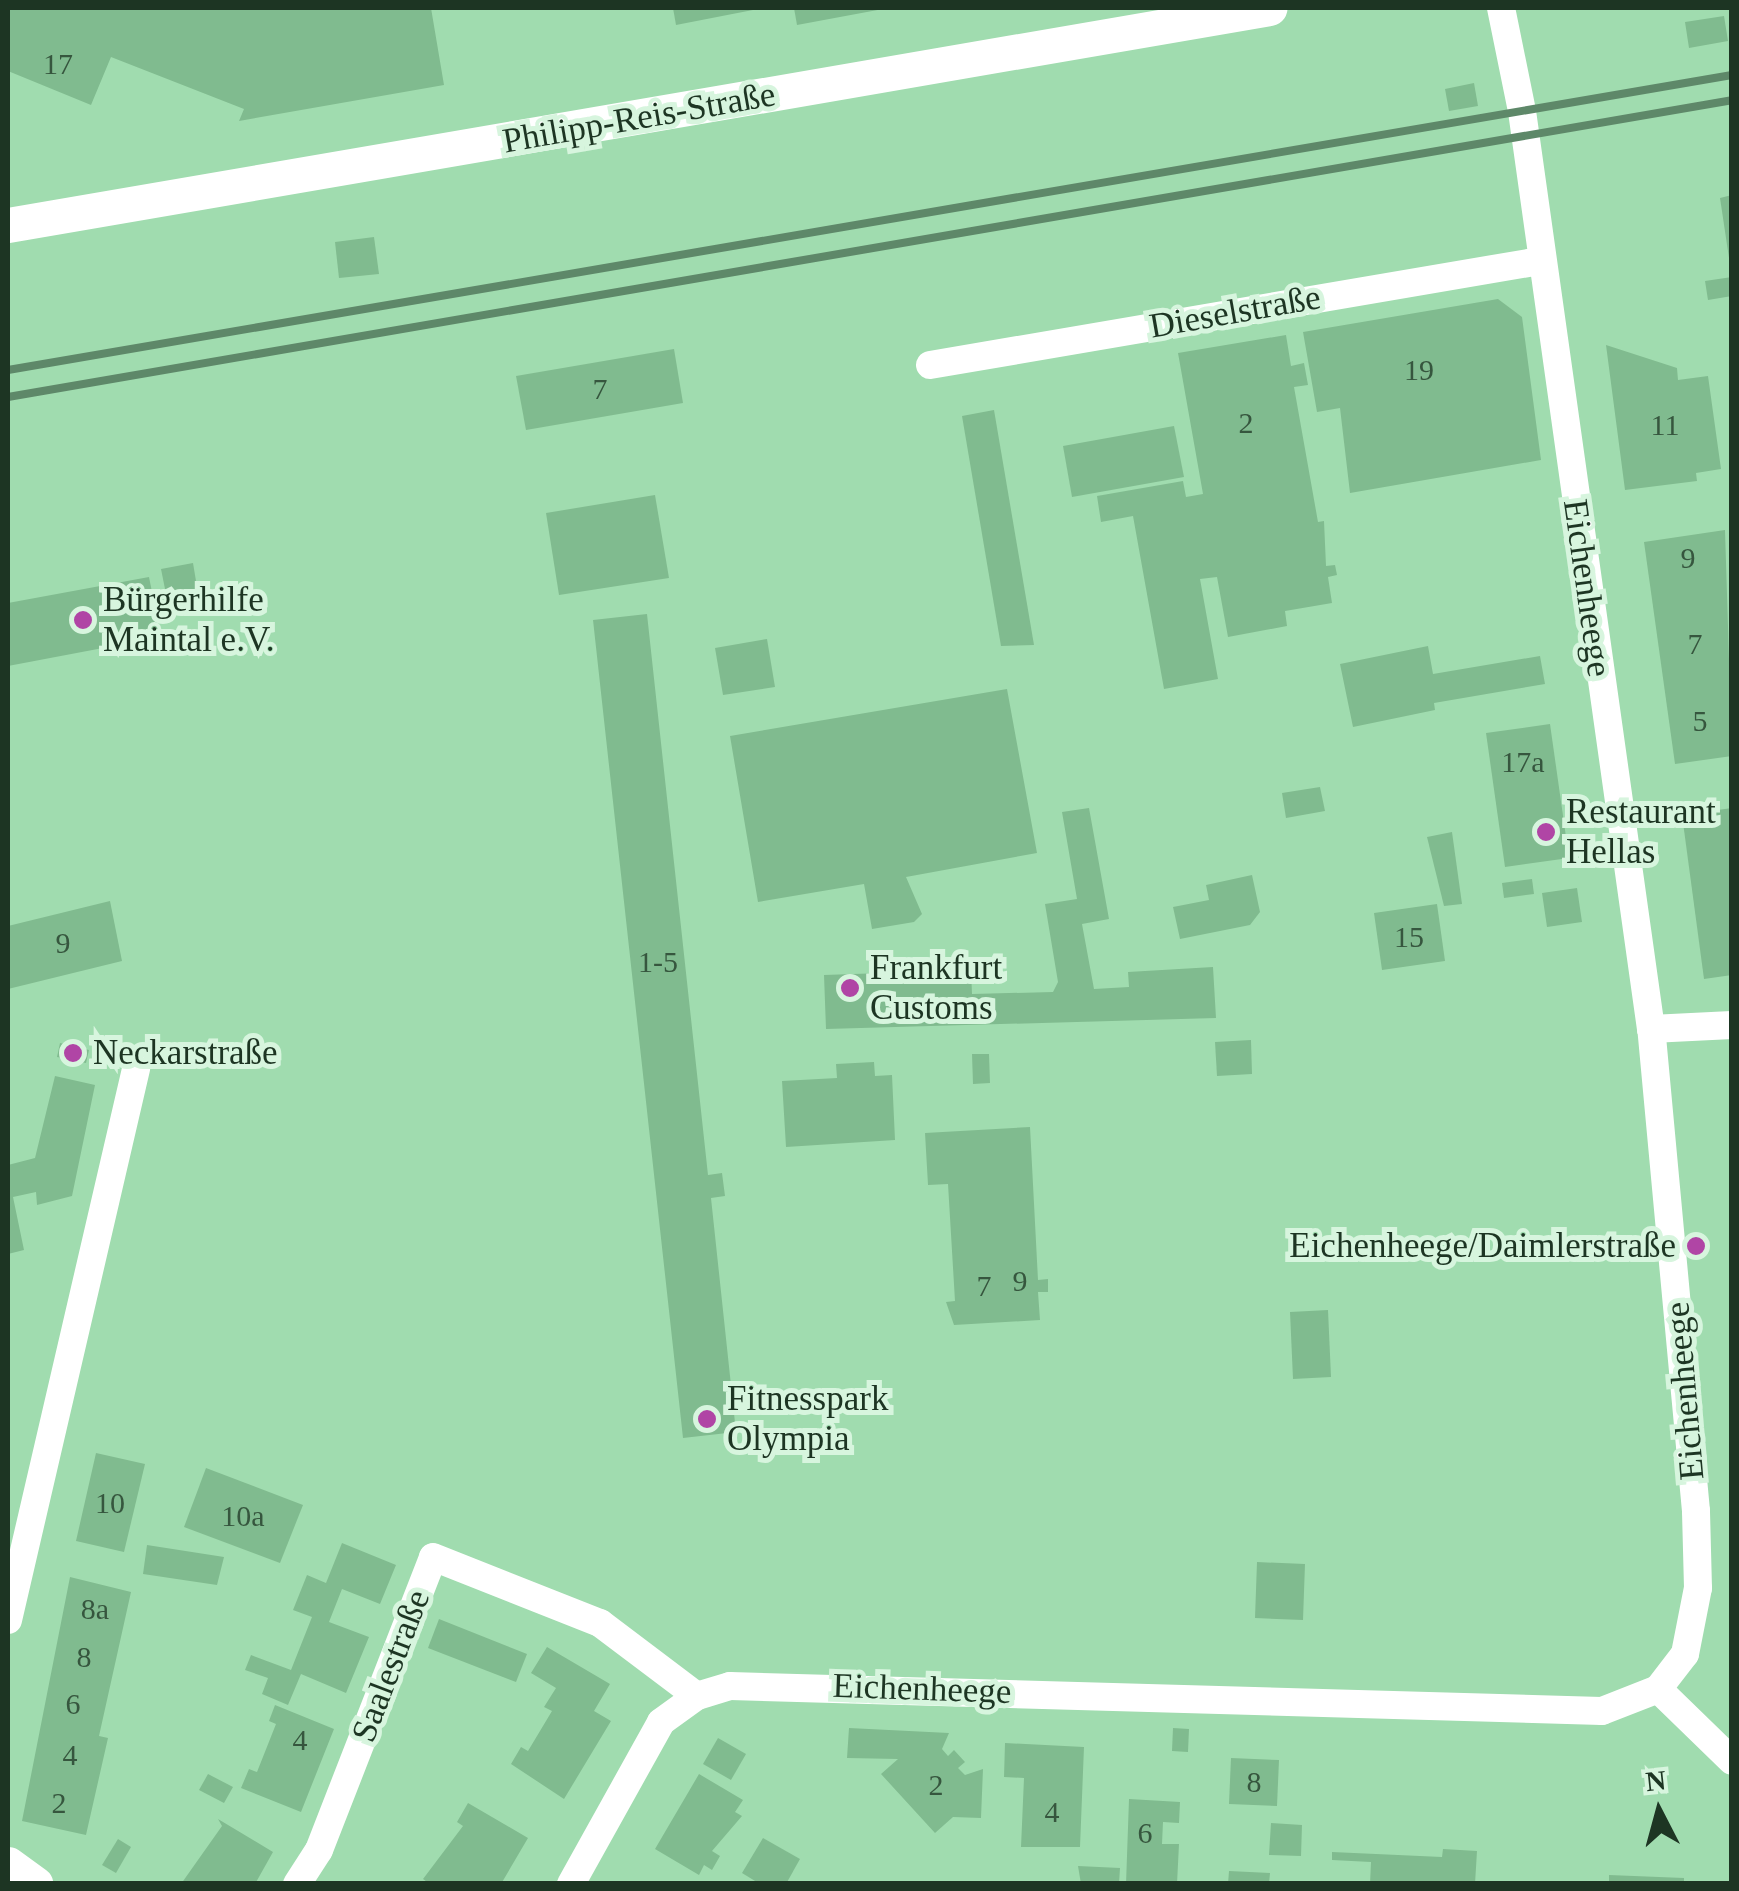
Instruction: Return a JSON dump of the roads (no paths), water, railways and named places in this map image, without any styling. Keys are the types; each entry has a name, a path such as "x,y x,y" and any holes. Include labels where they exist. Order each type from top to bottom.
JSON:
{"street":[{"name":"Philipp-Reis-Straße","path":"8,224 1269,8"},
{"name":"Eichenheege","path":"697,1696 770,1684 1570,1712 1618,1708 1658,1690 1686,1654 1698,1588 1651,1029 1510,30 1501,8"},
{"name":"Dieselstraße","path":"930,365 1540,260"},
{"path":"1651,1029 1732,1026"},
{"path":"8,1620 136,1069"},
{"name":"Saalestraße","path":"296,1884 320,1850 433,1558 600,1624 697,1696"},
{"path":"1658,1690 1732,1761"},
{"path":"582,1880 661,1722 697,1696"},
{"path":"8,1864 36,1884"}],"railway":[{"path":"8,370 1732,75"},
{"path":"8,397 1732,100"}],"place":[{"name":"Bürgerhilfe Maintal e.V.","path":"83,620"},
{"name":"Restaurant Hellas","path":"1546,832"},
{"name":"Frankfurt Customs","path":"850,988"},
{"name":"Neckarstraße","path":"73,1053"},
{"name":"Eichenheege/Daimlerstraße","path":"1696,1246"},
{"name":"Fitnesspark Olympia","path":"707,1419"}]}
